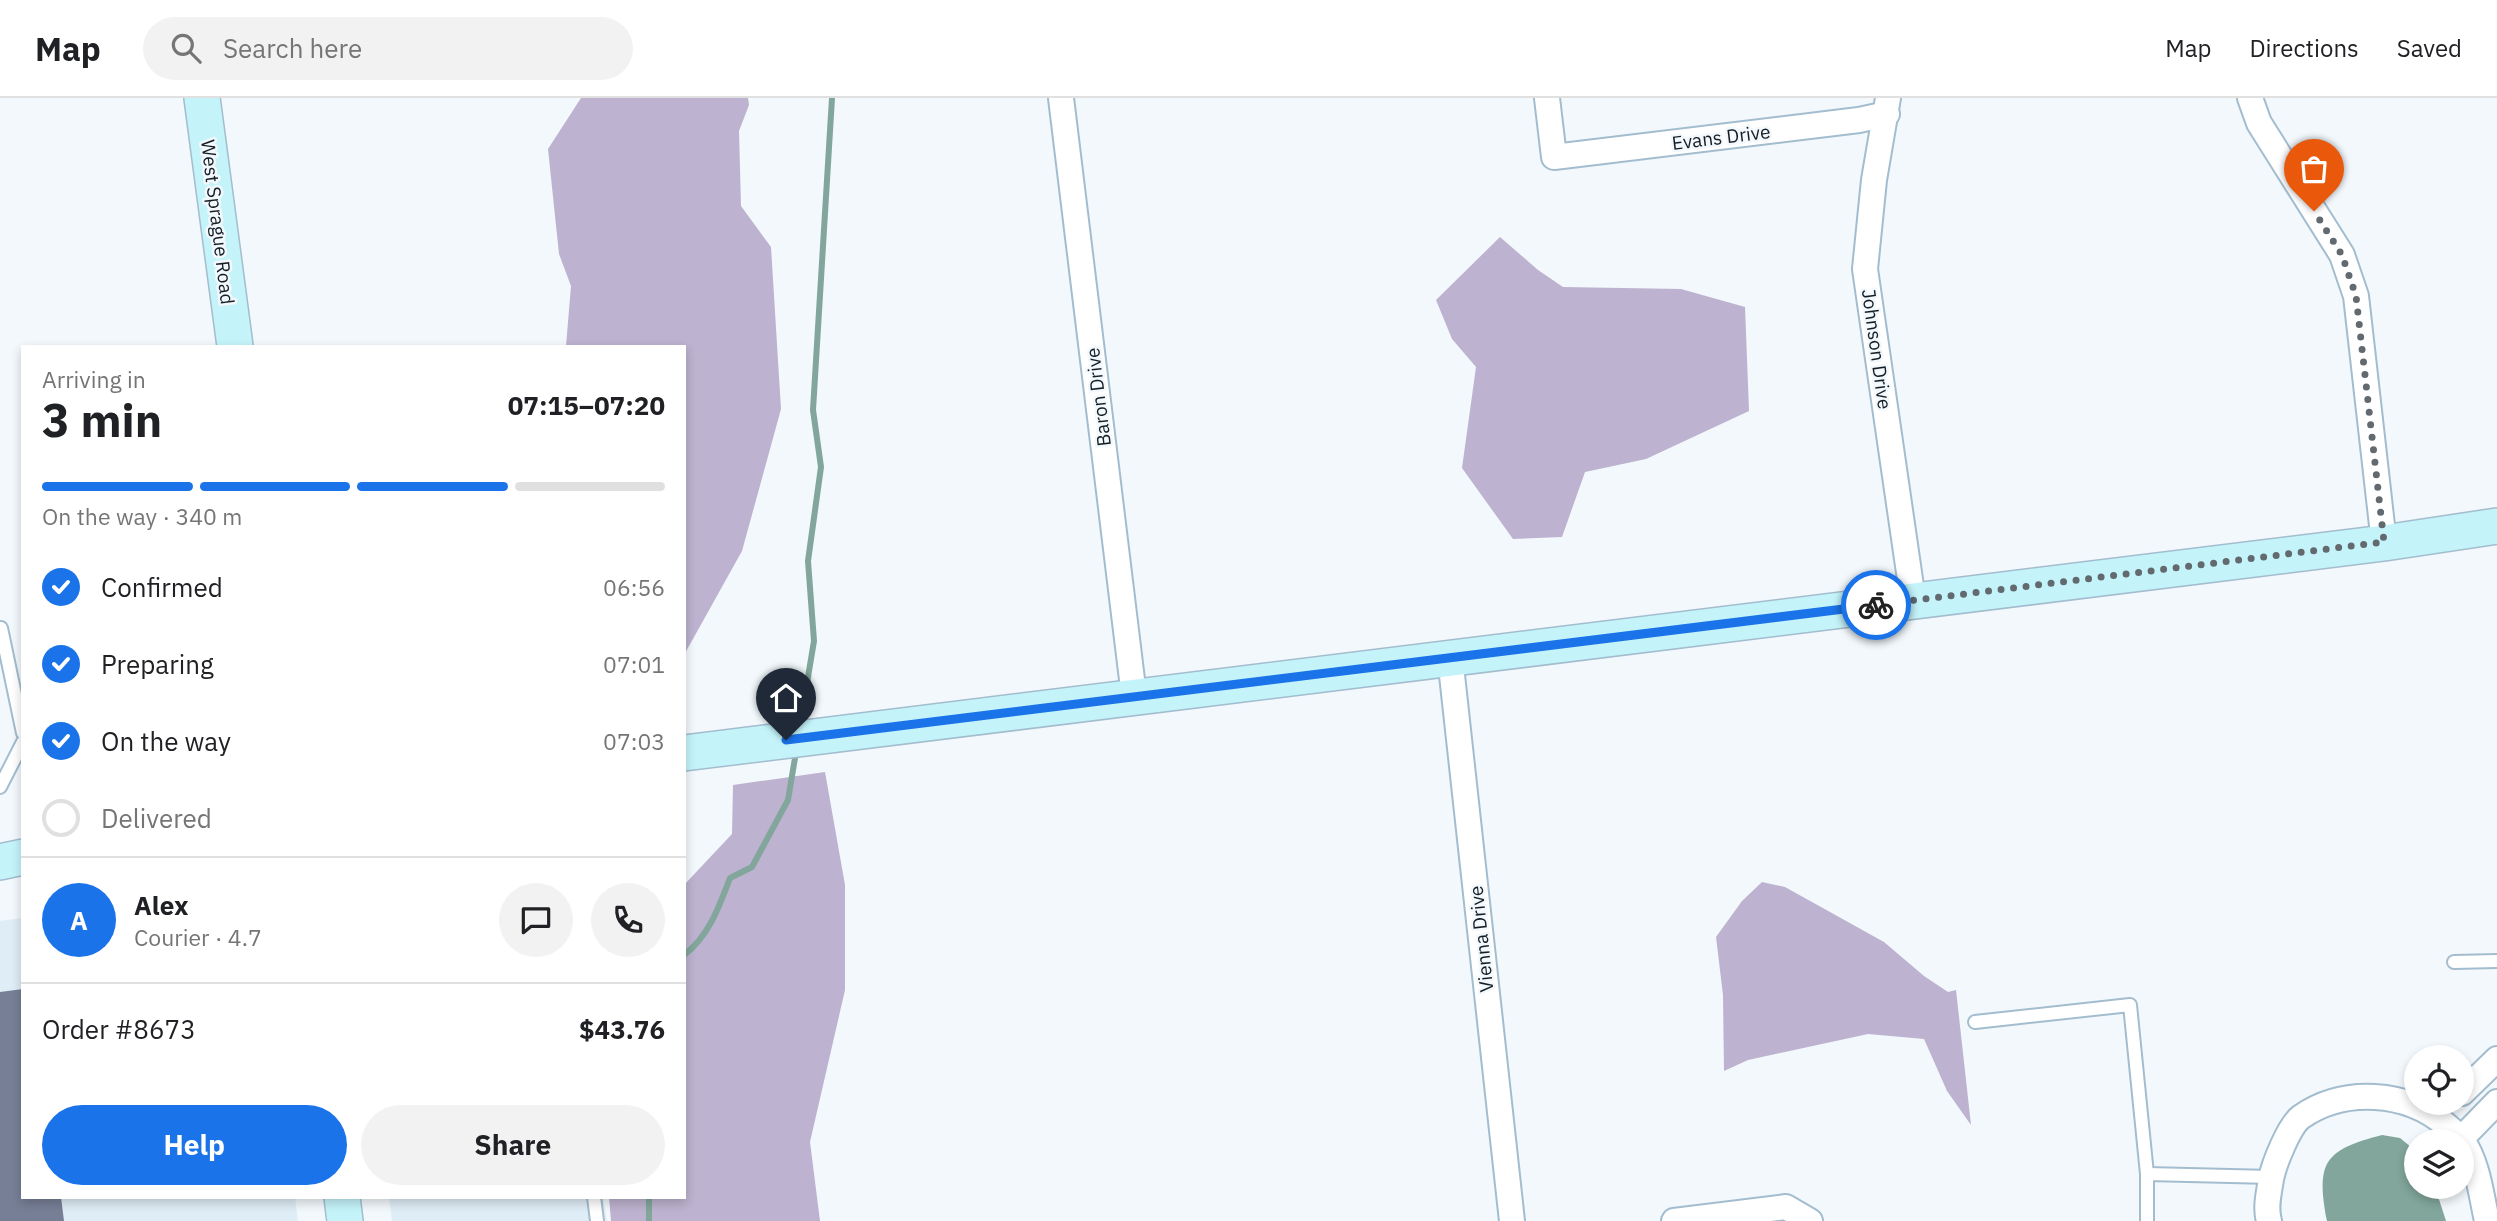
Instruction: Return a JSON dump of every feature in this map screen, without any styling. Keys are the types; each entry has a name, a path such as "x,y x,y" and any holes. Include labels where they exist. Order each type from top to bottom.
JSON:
{"street":[{"name":"West Sprague Road","path":"202,98 234,345"},
{"name":"Baron Drive","path":"1061,98 1134,696"},
{"name":"Evans Drive","path":"1547,98 1554,157 1859,120 1887,106"},
{"path":"2250,98 2259,122 2342,255 2356,296 2384,542"},
{"name":"Johnson Drive","path":"1887,106 1874,180 1865,269 1913,600"},
{"path":"686,753 2497,526"},
{"name":"Vienna Drive","path":"1450,657 1512,1221"},
{"path":"0,862 21,857"},
{"path":"2474,1081 2497,1059"},
{"path":"2269,1221 2266,1210 2274,1161 2300,1118 2335,1101 2368,1096 2404,1102"},
{"path":"2471,1129 2497,1102"},
{"path":"2474,1165 2487,1221"},
{"path":"342,1199 345,1221"},
{"path":"1674,1221 1787,1207 1810,1221"}],"lane":[{"path":"1,628 21,723"},
{"path":"0,787 21,746"},
{"path":"2454,962 2497,961"},
{"path":"1975,1022 2130,1005 2147,1174 2147,1221"},
{"path":"2147,1174 2272,1177"},
{"path":"593,1221 594,1199"}],"shaded area":[{"path":"581,98 748,98 749,105 739,131 741,206 771,247 781,409 742,551 686,651 686,345 566,345 571,286 559,254 548,149"},
{"path":"1500,237 1538,270 1563,287 1681,289 1745,307 1749,411 1646,459 1585,472 1562,537 1513,539 1462,468 1476,367 1452,339 1436,300"},
{"path":"825,772 845,885 845,990 810,1142 820,1221 611,1221 609,1199 686,1199 686,883 732,834 733,785"},
{"path":"1762,882 1785,887 1884,942 1924,976 1948,992 1956,990 1971,1125 1947,1091 1924,1039 1868,1034 1748,1060 1724,1071 1723,995 1716,937 1742,901"},
{"path":"21,918 21,1199 295,1199 298,1221 0,1221 0,921"},
{"path":"2382,1135 2404,1141 2404,1199 2439,1199 2446,1221 2327,1221 2324,1172 2336,1153"},
{"path":"389,1199 603,1199 607,1221 392,1221"}],"building":[{"path":"21,989 21,1199 61,1199 64,1221 0,1221 0,992"}],"waterway":[{"path":"801,719 814,641 808,561 821,467 813,410 832,98"},
{"path":"686,953 707,930 730,878 752,867 788,800 795,758"},
{"path":"649,1199 649,1221"}],"way so far":[{"path":"1876,605 2384,542 2356,296 2342,255 2314,211"}],"route":[{"path":"786,740 1876,605"}]}
